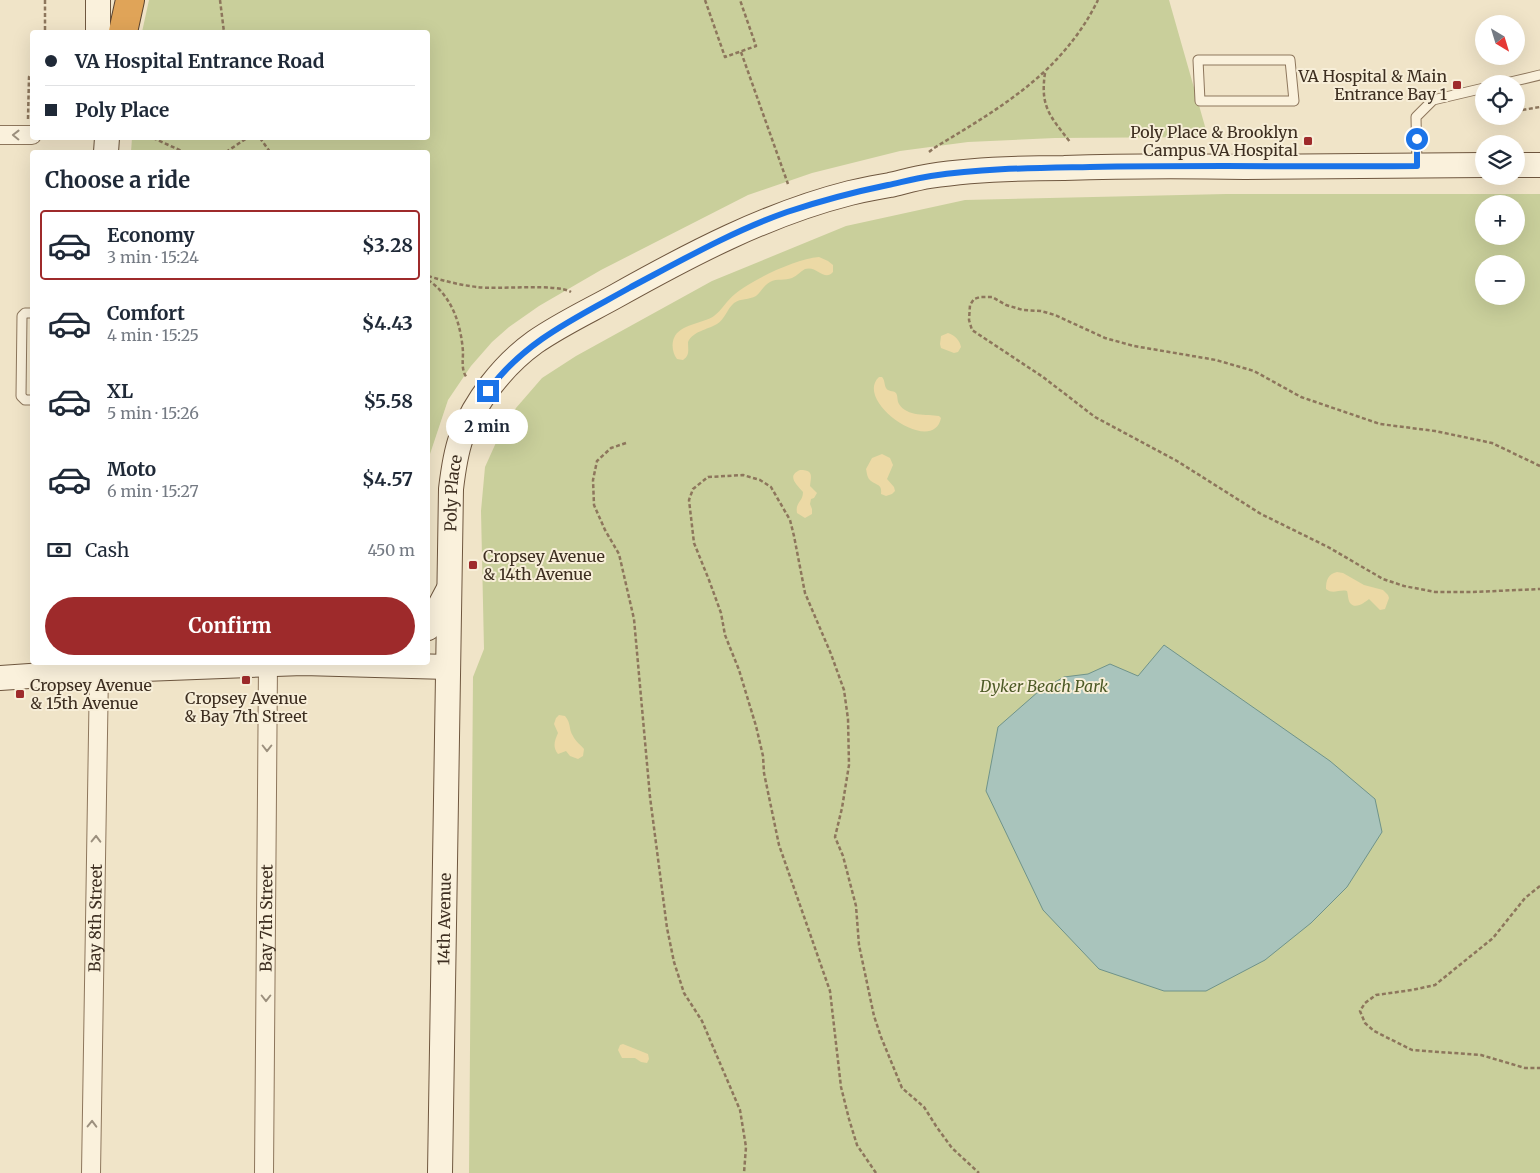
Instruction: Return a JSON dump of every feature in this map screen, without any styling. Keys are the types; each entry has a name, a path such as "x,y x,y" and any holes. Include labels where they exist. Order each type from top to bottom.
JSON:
{"highway":[{"path":"110,30 116,0"},
{"path":"123,30 130,0"}],"main road":[{"path":"98,0 98,30"},
{"name":"Poly Place","path":"448,667 451,489 455,459 460,440 469,420 494,382 534,344 563,325 670,266 750,227 785,213 852,192 929,176 963,172 1042,168 1190,165 1261,167 1475,166"},
{"path":"1525,165 1540,165"},
{"path":"430,624 449,588"},
{"path":"0,678 99,667 212,665"},
{"path":"399,665 448,667"},
{"name":"14th Avenue","path":"440,1173 448,667"}],"street":[{"path":"0,135 30,127"},
{"name":"Bay 7th Street","path":"264,1173 268,665"},
{"name":"Bay 8th Street","path":"91,1173 99,667"}],"lane":[{"path":"1198,60 1290,60 1294,101 1200,101 1198,60"},
{"path":"1525,79 1540,75"},
{"path":"1417,166 1416,117 1434,100 1475,90"},
{"path":"30,313 25,312 22,316 21,387 22,399 30,400"}],"path":[{"path":"45,0 45,30"},
{"path":"220,0 224,30"},
{"path":"705,0 725,58 756,46 740,0"},
{"path":"929,152 996,110 1045,72 1082,29 1098,0"},
{"path":"742,52 788,184"},
{"path":"1045,72 1044,84 1047,111 1070,142"},
{"path":"30,76 30,127"},
{"path":"1525,110 1540,107"},
{"path":"157,140 180,150"},
{"path":"229,150 243,140"},
{"path":"430,278 478,288 544,287 567,289 571,292"},
{"path":"430,280 450,304 458,319 462,335 463,372 467,378"},
{"path":"1540,466 1492,443 1435,431 1380,424 1301,397 1254,370 1216,360 1134,346 1105,338 1055,315 1041,310 1023,310 1006,305 992,297 974,299 970,305 969,320 972,330 1043,377 1095,417 1177,460 1261,514 1328,546 1383,579 1404,586 1435,592 1540,589"},
{"path":"626,443 611,448 597,461 593,480 594,505 605,530 619,554 634,619 650,797 667,928 674,962 684,993 702,1022 740,1110 746,1147 744,1173"},
{"path":"876,1173 857,1145 848,1119 841,1088 830,990 779,845 756,726 739,670 725,635 721,613 694,543 689,500 693,489 708,477 743,475 760,480 771,487 790,520 805,593 844,690 848,719 849,765 835,837 843,856 856,906 859,944 874,1016 902,1088 924,1107 952,1148 979,1173"},
{"path":"1540,886 1525,898 1493,938 1436,984 1412,990 1376,995 1365,1003 1360,1011 1365,1023 1374,1031 1412,1050 1481,1055 1525,1068 1540,1068"}],"green space":[{"path":"149,0 1169,0 1208,137 1055,138 968,142 900,151 812,173 748,195 601,270 539,306 509,327 492,342 471,366 448,400 430,454 430,150 131,150 132,140 430,140 430,30 142,30"},
{"name":"Dyker Beach Park","path":"1226,194 1540,194 1540,1173 469,1173 473,677 484,649 481,511 485,467 499,436 516,408 542,378 576,356 712,281 846,226 965,200"}],"sand":[{"path":"819,257 833,265 833,272 830,275 809,268 792,278 770,282 756,296 734,303 717,324 693,335 688,342 687,356 683,360 677,359 673,344 674,338 681,330 714,316 735,294 764,276 798,262"},
{"path":"948,333 960,343 961,347 958,352 954,353 941,348 941,336"},
{"path":"879,377 883,378 885,387 889,391 896,393 899,404 907,411 939,416 941,418 935,428 924,431 911,428 897,421 885,411 877,399 874,387"},
{"path":"882,454 890,458 893,465 887,479 895,491 886,496 881,494 879,486 870,480 866,469 872,458"},
{"path":"800,470 810,472 810,486 817,493 811,499 812,514 805,518 797,513 797,506 803,492 793,478 796,472"},
{"path":"1343,573 1364,585 1383,590 1389,598 1385,609 1380,610 1369,599 1360,605 1352,605 1349,602 1347,591 1331,592 1326,589 1328,578 1331,574"},
{"path":"559,715 565,716 574,738 584,749 583,756 578,759 570,756 566,751 558,754 555,749 558,733 554,724"},
{"path":"623,1044 648,1054 649,1059 647,1063 635,1058 622,1058 618,1050 620,1045"}],"water":[{"path":"1164,645 1330,761 1375,799 1382,832 1347,887 1311,923 1265,960 1206,991 1164,991 1099,969 1043,910 986,791 998,727 1039,691 1064,677 1088,674 1110,664 1138,676"}],"place":[{"name":"VA Hospital & Main Entrance Bay 1","path":"1457,85"},
{"name":"Poly Place & Brooklyn Campus VA Hospital","path":"1308,141"},
{"name":"Cropsey Avenue & 14th Avenue","path":"473,565"},
{"name":"Cropsey Avenue & Bay 7th Street","path":"246,680"},
{"name":"Cropsey Avenue & 15th Avenue","path":"20,694"}],"route":[{"path":"488,391 512,363 534,344 563,325 670,266 733,235 785,213 852,192 929,176 963,172 1042,168 1190,165 1258,167 1417,166 1417,139"}]}
